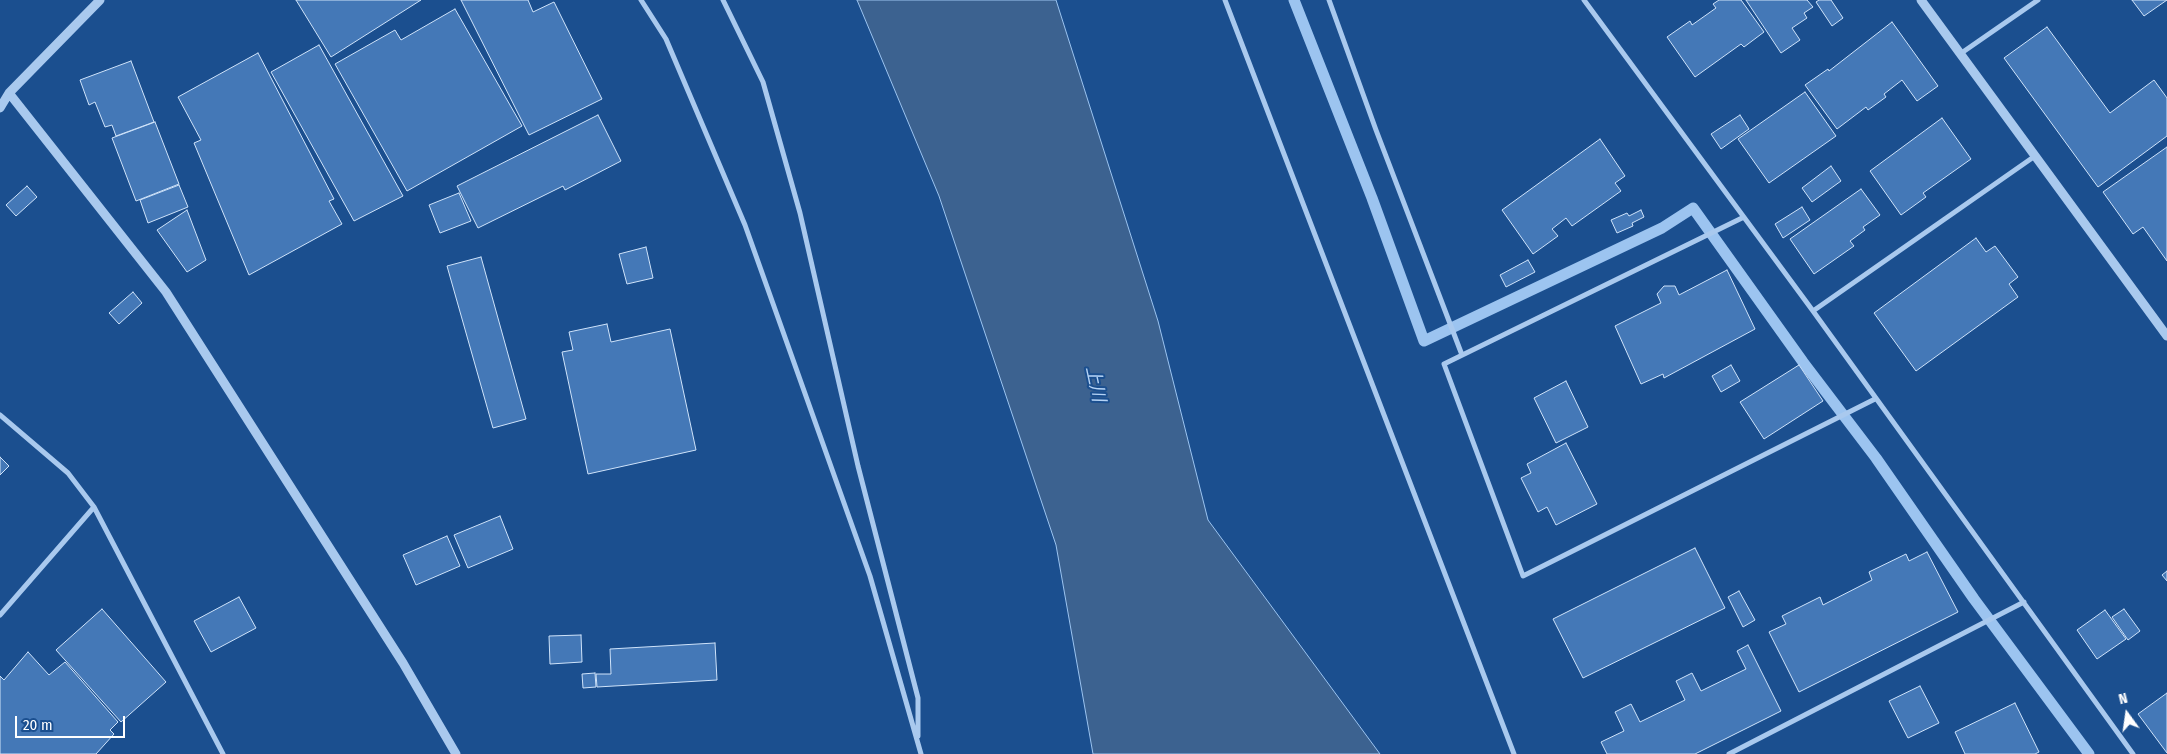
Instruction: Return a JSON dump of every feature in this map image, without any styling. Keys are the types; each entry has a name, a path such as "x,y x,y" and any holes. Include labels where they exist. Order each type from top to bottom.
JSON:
{"street":[{"path":"641,0 666,39 745,225 870,576 921,754"},
{"path":"723,0 763,82 800,213 858,466 918,698 918,742"},
{"path":"1225,0 1514,754"},
{"path":"1329,0 1376,130 1462,355"},
{"path":"1584,0 1813,311 2133,754"},
{"path":"1921,0 2167,336"},
{"path":"1960,54 2038,0"},
{"path":"0,108 9,93 96,1"},
{"path":"9,93 166,292 403,663 456,754"},
{"path":"1813,311 2035,156"},
{"path":"1744,217 1444,364 1523,576 1876,399"},
{"path":"0,415 68,473 94,507 223,754"},
{"path":"0,615 94,507"},
{"path":"1729,754 2024,602"}],"water":[{"name":"上川","path":"857,0 1056,0 1158,321 1208,520 1380,754 1093,754 1056,545 939,196"}],"building":[{"path":"296,0 421,0 331,57"},
{"path":"461,0 528,0 533,12 554,2 602,99 529,135"},
{"path":"1719,0 1741,0 1764,32 1744,47 1741,44 1695,77 1667,37 1690,21 1692,25 1716,8 1713,4"},
{"path":"1746,0 1807,0 1813,7 1804,13 1807,18 1792,28 1800,40 1781,53"},
{"path":"1819,0 1831,0 1843,18 1832,26 1816,2"},
{"path":"2132,0 2167,0 2144,16"},
{"path":"455,9 522,126 407,191 335,64 395,30 401,40"},
{"path":"1892,22 1938,86 1917,101 1902,80 1884,94 1886,97 1868,110 1866,107 1837,129 1805,85 1828,69 1829,71"},
{"path":"2047,27 2110,113 2154,80 2167,98 2167,136 2098,187 2004,58"},
{"path":"319,45 403,196 354,221 271,72"},
{"path":"258,53 334,199 329,201 342,224 249,275 194,143 201,140 178,97"},
{"path":"131,61 154,122 116,136 112,125 105,127 95,102 89,105 80,80"},
{"path":"1805,92 1836,136 1769,183 1738,139"},
{"path":"598,115 621,161 565,190 563,186 478,228 457,186"},
{"path":"1740,115 1749,129 1721,149 1711,134"},
{"path":"1942,118 1971,159 1923,193 1926,197 1901,215 1870,171"},
{"path":"155,122 179,184 136,201 112,138"},
{"path":"1600,139 1625,176 1615,183 1621,191 1572,226 1566,218 1552,229 1558,236 1533,254 1502,210"},
{"path":"2167,147 2167,261 2143,227 2133,234 2103,192"},
{"path":"1831,166 1841,181 1812,202 1802,188"},
{"path":"179,185 188,207 148,223 140,200"},
{"path":"27,186 37,197 16,216 6,205"},
{"path":"1861,189 1880,215 1863,227 1865,230 1850,241 1854,246 1814,274 1790,239"},
{"path":"459,193 471,221 440,233 429,205"},
{"path":"1802,207 1810,220 1783,238 1775,224"},
{"path":"187,210 206,260 187,272 157,230"},
{"path":"1641,210 1644,217 1632,223 1633,226 1617,233 1611,220 1627,213 1629,216"},
{"path":"1976,238 1986,252 1995,246 2018,277 2009,284 2018,297 1916,371 1874,313"},
{"path":"646,247 653,278 627,284 619,254"},
{"path":"481,257 526,419 493,428 447,266"},
{"path":"1528,260 1535,272 1506,287 1500,275"},
{"path":"1727,270 1755,329 1664,378 1663,374 1641,384 1615,326 1661,303 1657,294 1664,286 1675,286 1679,295"},
{"path":"133,292 142,303 119,324 109,313"},
{"path":"607,324 611,342 670,329 696,450 588,474 562,352 573,350 569,332"},
{"path":"1731,365 1740,381 1721,392 1712,376"},
{"path":"1799,365 1823,401 1764,439 1740,402"},
{"path":"1566,381 1588,427 1556,443 1534,398"},
{"path":"1566,443 1597,504 1556,525 1547,507 1538,512 1521,478 1531,473 1527,464"},
{"path":"0,457 9,466 0,475"},
{"path":"500,516 513,549 468,568 454,535"},
{"path":"447,536 460,566 416,585 403,555"},
{"path":"1695,548 1725,608 1583,678 1553,619"},
{"path":"1927,552 1958,612 1799,692 1769,632 1786,624 1782,616 1820,597 1823,605 1872,580 1869,572 1906,554 1909,561"},
{"path":"2167,571 2167,581 2162,575"},
{"path":"1739,591 1755,620 1743,627 1728,597"},
{"path":"239,597 256,628 211,652 194,621"},
{"path":"102,609 166,682 121,722 56,650"},
{"path":"2124,609 2140,631 2128,640 2112,617"},
{"path":"2105,610 2126,639 2097,659 2077,630"},
{"path":"581,635 582,662 550,664 549,636"},
{"path":"715,643 717,680 597,687 596,674 611,674 610,649"},
{"path":"1748,645 1781,711 1695,754 1607,754 1601,742 1624,731 1615,712 1631,704 1640,722 1685,700 1676,681 1692,673 1701,691 1746,669 1737,651"},
{"path":"28,652 49,675 65,662 118,722 110,730 114,734 96,754 0,754 0,676 4,680"},
{"path":"595,673 596,687 583,688 582,674"},
{"path":"1920,686 1939,723 1908,738 1889,701"},
{"path":"2167,693 2167,753 2138,714"},
{"path":"2015,703 2039,752 2035,754 1965,754 1955,732"}],"waterway":[{"path":"1294,0 1372,198 1424,341 1662,228 1693,208 1803,362 1876,458 1974,599 2089,754"}]}
